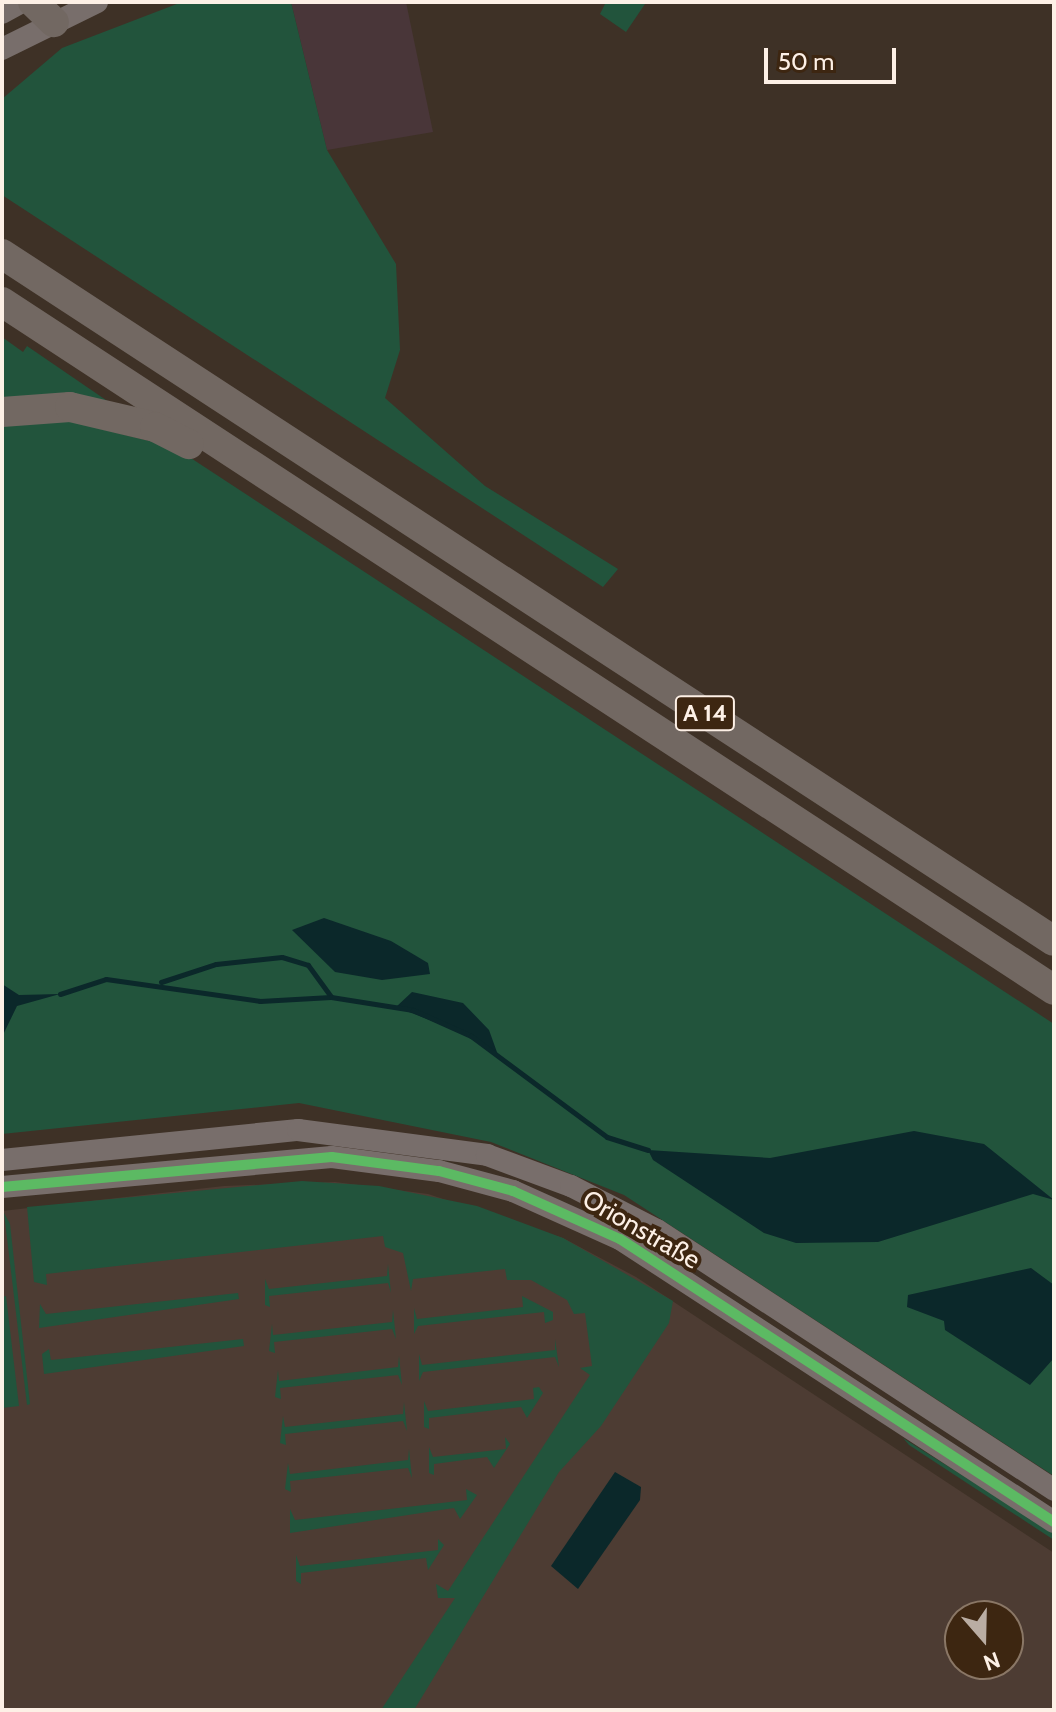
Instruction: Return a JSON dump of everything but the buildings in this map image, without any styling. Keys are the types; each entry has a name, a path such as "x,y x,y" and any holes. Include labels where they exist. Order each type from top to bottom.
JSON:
{"highway":[{"name":"A 14","path":"2,254 1054,941"},
{"name":"A 14","path":"2,302 1054,990"},
{"path":"2,412 70,407 155,427 314,507"}],"street":[{"path":"2,13 22,2"},
{"path":"2,49 47,9 97,2"},
{"name":"Orionstraße","path":"2,1160 298,1130 487,1155 571,1186 657,1230 1054,1490"},
{"name":"Orionstraße","path":"2,1187 321,1156 439,1171 513,1191 620,1239 1054,1522"}],"shaded area":[{"path":"291,2 406,2 433,132 327,150"},
{"path":"335,1182 428,1194 563,1238 636,1277 1054,1553 1054,1710 2,1710 2,1211 224,1186"}],"green space":[{"path":"182,2 291,2 327,150 396,264 400,350 385,398 485,486 618,569 603,587 2,195 2,99 62,48"},
{"path":"606,2 645,4 626,32 600,14"},
{"path":"2,337 23,352 27,346 122,411 2,406"},
{"path":"44,415 174,447 1054,1024 1054,1476 624,1195 491,1142 299,1103 2,1134 2,420"},
{"path":"302,1181 379,1186 477,1206 563,1238 673,1301 669,1323 601,1426 559,1472 414,1710 381,1710 455,1598 438,1598 436,1584 448,1591 590,1375 580,1368 592,1366 585,1313 574,1314 567,1300 531,1280 507,1280 505,1269 413,1279 411,1291 403,1253 385,1247 383,1236 46,1274 47,1285 34,1282 27,1207"},
{"path":"4,1213 10,1224 30,1404 27,1405"},
{"path":"388,1264 391,1293 388,1283 269,1296 270,1307 265,1305 265,1279 269,1289 387,1276"},
{"path":"238,1293 239,1299 39,1328 40,1304 46,1314"},
{"path":"6,1296 19,1406 2,1408 2,1297"},
{"path":"522,1296 553,1312 553,1320 545,1323 544,1312 418,1326 414,1334 414,1308 417,1319 523,1307"},
{"path":"393,1310 396,1339 392,1329 274,1342 275,1353 269,1351 272,1324 273,1335 392,1322"},
{"path":"243,1339 244,1346 44,1374 42,1354 49,1349 51,1360"},
{"path":"555,1339 559,1367 555,1357 423,1372 419,1381 419,1354 422,1365 555,1350"},
{"path":"399,1356 402,1385 398,1375 280,1388 281,1399 275,1397 278,1370 279,1381 398,1367"},
{"path":"539,1387 543,1393 527,1418 521,1407 429,1418 429,1429 424,1427 424,1401 428,1411 534,1399 533,1388"},
{"path":"404,1402 407,1431 403,1421 285,1434 286,1445 280,1443 283,1416 285,1427 403,1414"},
{"path":"505,1437 510,1444 494,1468 487,1457 434,1464 434,1475 429,1473 429,1447 433,1457 506,1449"},
{"path":"903,1438 1054,1533 1054,1540 909,1445"},
{"path":"409,1449 412,1478 408,1468 290,1481 291,1492 285,1489 288,1463 290,1474 408,1460"},
{"path":"466,1489 477,1495 460,1519 454,1508 290,1533 290,1509 295,1520 467,1500"},
{"path":"438,1539 444,1545 428,1570 426,1558 301,1573 301,1584 296,1581 296,1555 300,1566 438,1550"}],"water":[{"path":"324,918 391,941 428,963 430,974 382,980 335,972 292,930"},
{"path":"2,984 19,995 60,994 17,1006 2,1037"},
{"path":"412,992 463,1003 489,1030 498,1055 471,1036 396,1007"},
{"path":"914,1131 984,1144 1054,1200 1033,1194 878,1242 796,1243 764,1233 653,1160 648,1150 770,1158"},
{"path":"1031,1268 1054,1285 1054,1358 1030,1385 945,1330 944,1321 907,1307 908,1295"},
{"path":"615,1472 641,1487 640,1500 578,1589 551,1566"}],"waterway":[{"path":"161,982 216,964 282,957 308,965 331,997"},
{"path":"60,994 106,979 260,1001 331,997 413,1010 471,1036 607,1137 648,1150"}],"cycle path":[{"path":"2,1187 332,1157 439,1171 513,1191 620,1239 1054,1522"}]}
